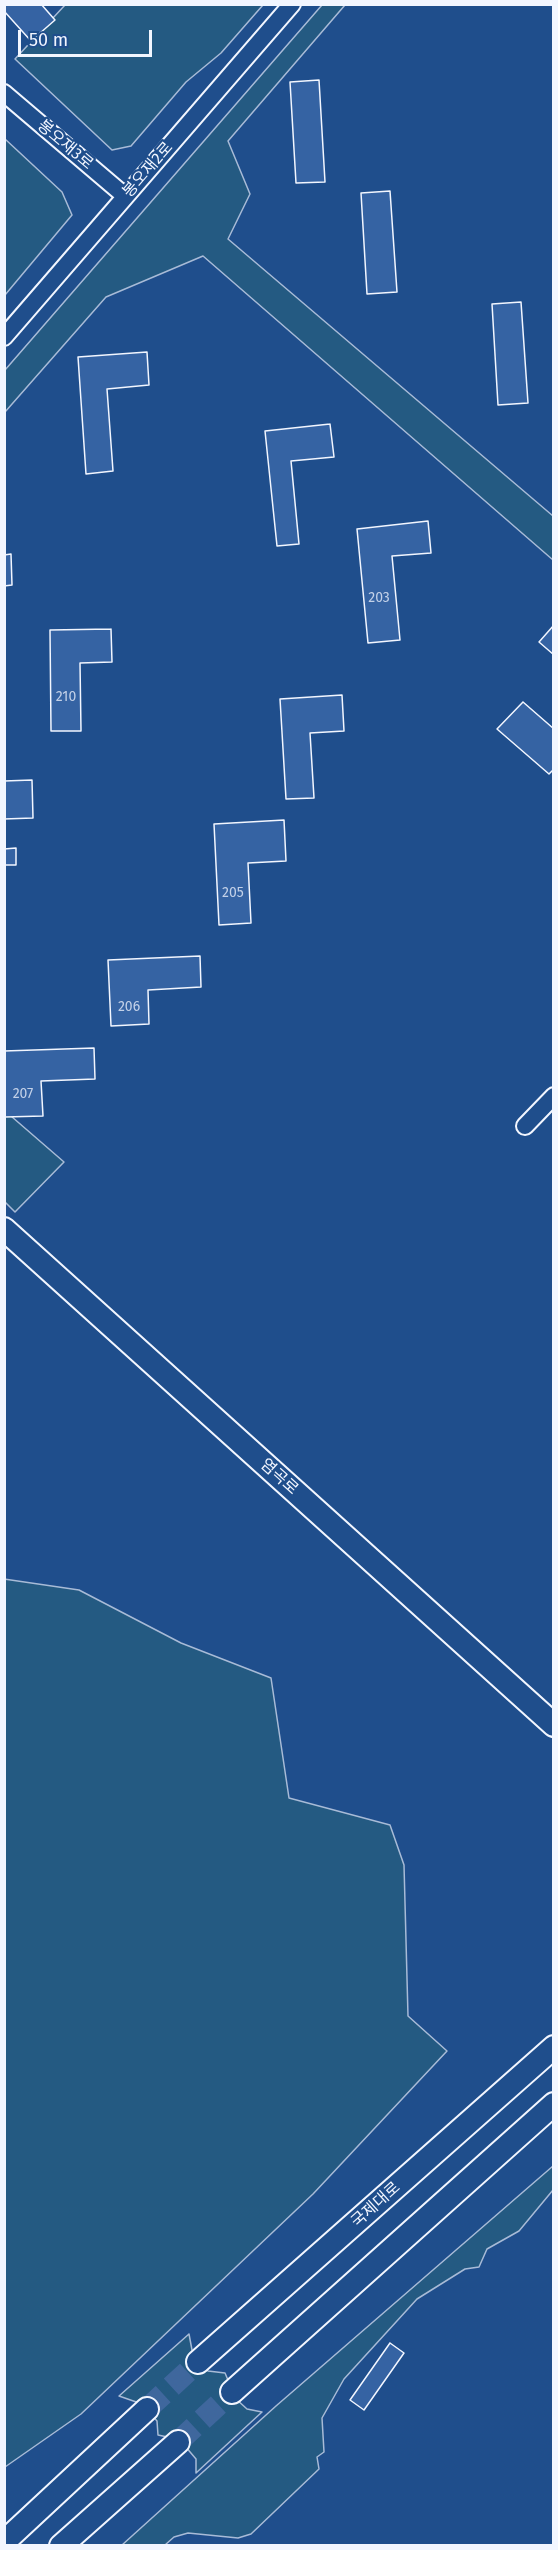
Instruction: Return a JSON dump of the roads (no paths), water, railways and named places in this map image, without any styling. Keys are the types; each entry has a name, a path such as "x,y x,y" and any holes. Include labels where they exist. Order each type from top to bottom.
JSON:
{"main road":[{"name":"염곡로","path":"4,1229 554,1725"},
{"name":"국제대로","path":"198,2362 554,2047"},
{"path":"232,2392 554,2104"},
{"path":"4,2542 147,2409"},
{"path":"61,2546 178,2442"}],"street":[{"name":"봉오재2로","path":"4,337 292,4"},
{"name":"봉오재3로","path":"4,93 125,196"},
{"path":"525,1126 554,1096"}],"tunnel":[{"path":"147,2409 198,2362"},
{"path":"178,2442 232,2392"}]}
